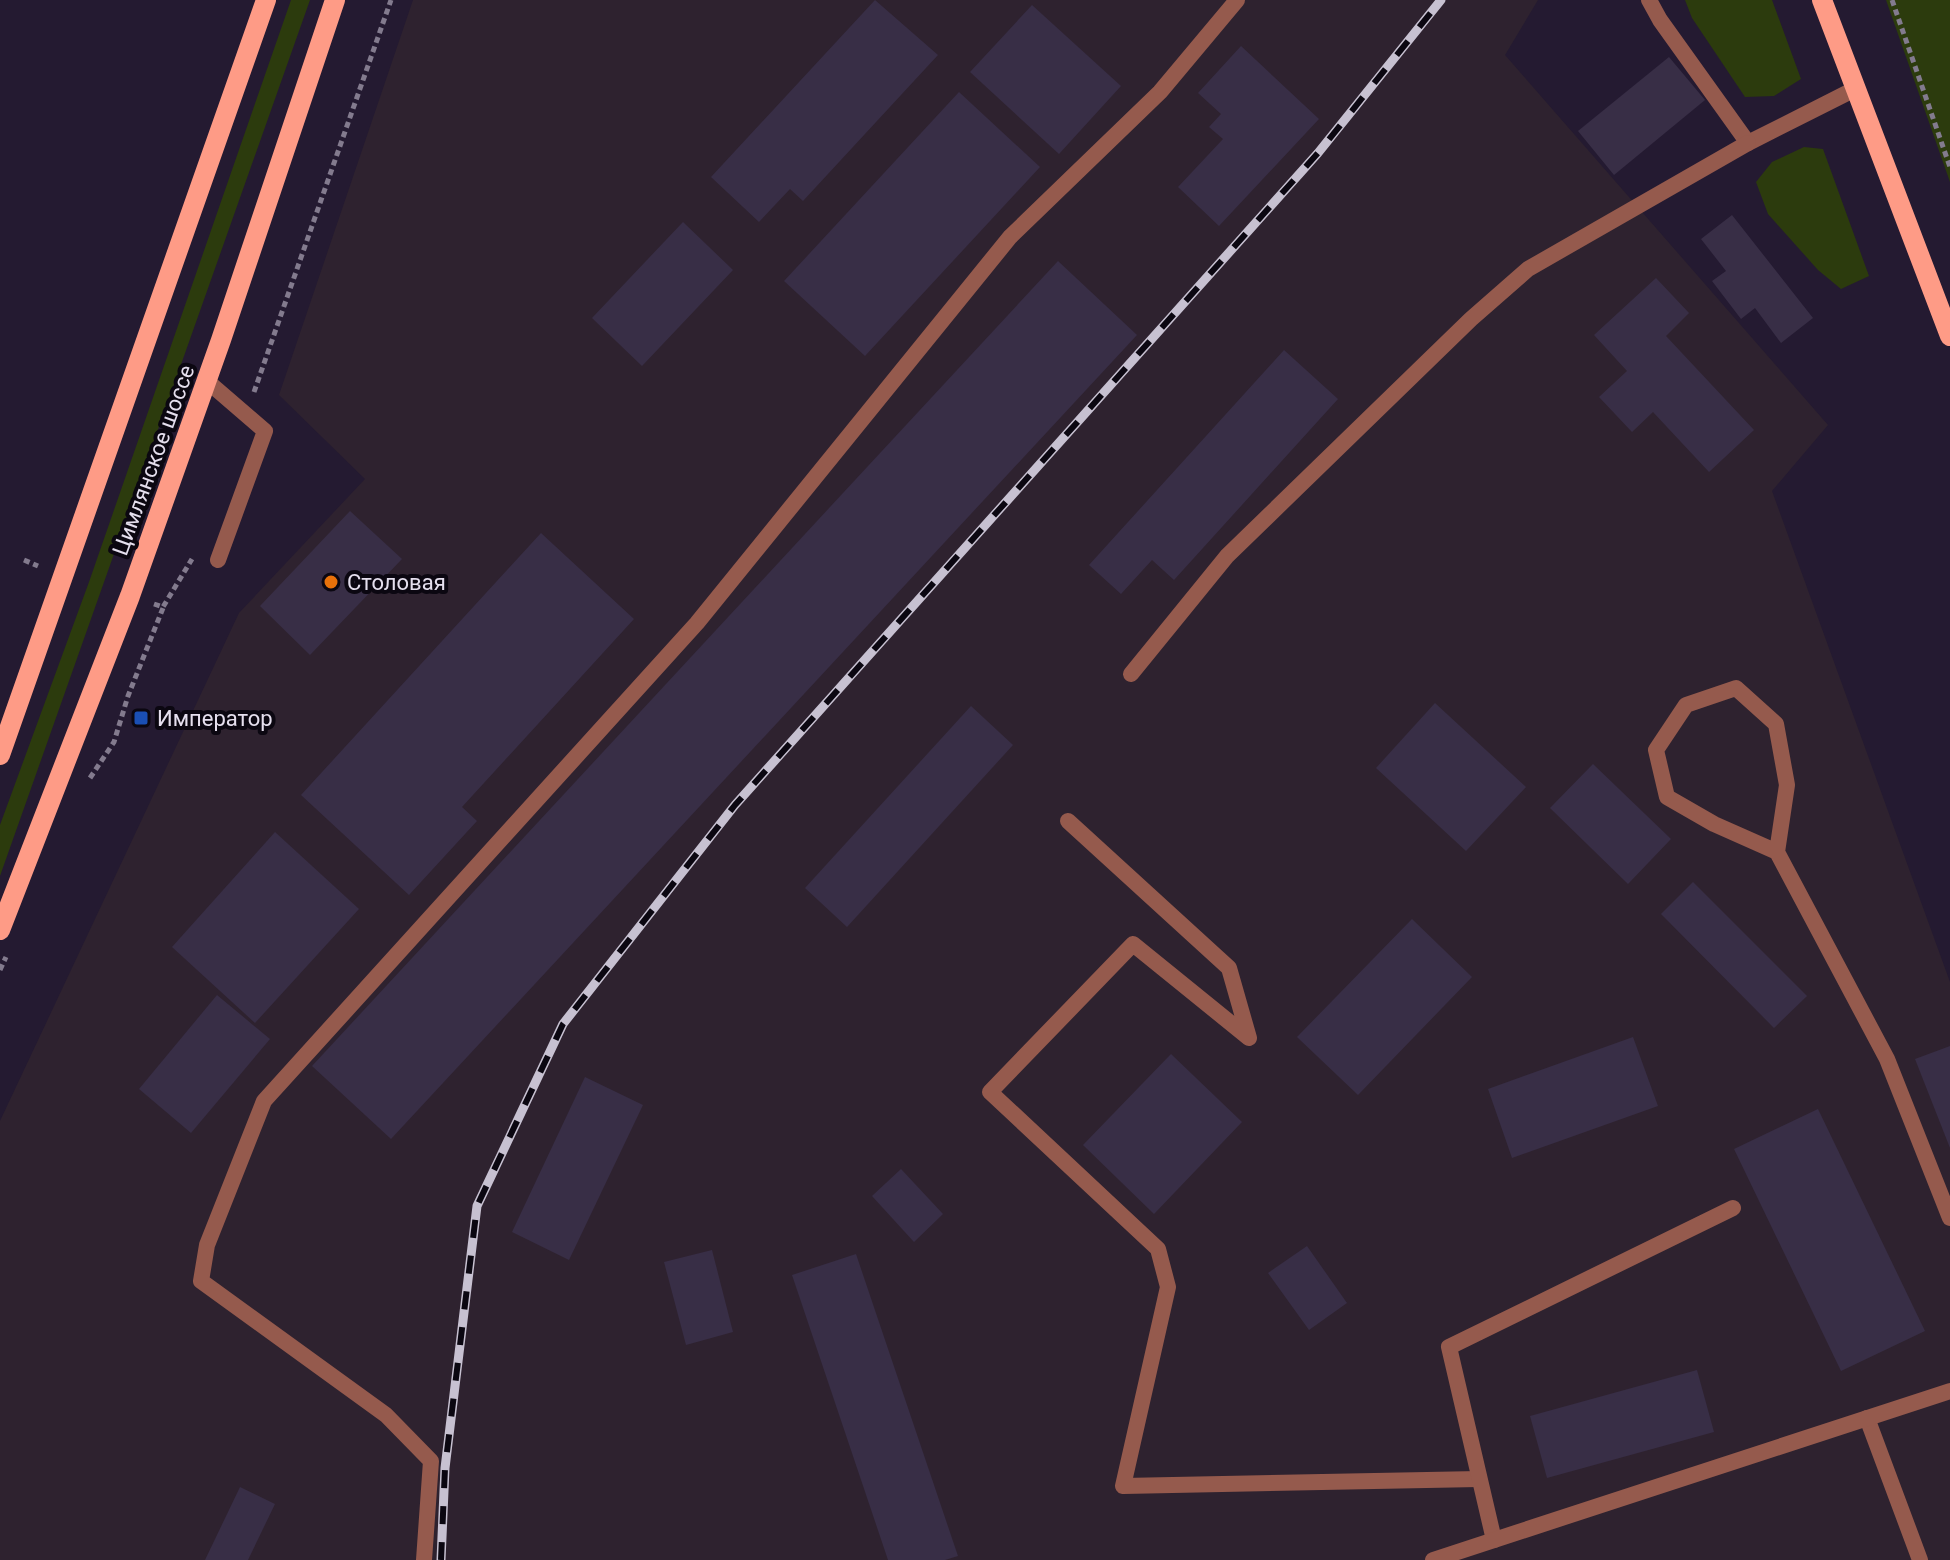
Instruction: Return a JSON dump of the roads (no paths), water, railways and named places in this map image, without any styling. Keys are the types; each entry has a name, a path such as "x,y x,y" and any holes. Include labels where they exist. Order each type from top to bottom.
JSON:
{"main road":[{"name":"Цимлянское шоссе","path":"0,755 266,0"},
{"name":"Цимлянское шоссе","path":"0,930 130,596 207,381 335,0"},
{"path":"1822,0 1950,336"}],"lane":[{"path":"424,1560 431,1461 386,1415 201,1281 207,1245 264,1101 697,623 1010,237 1160,92 1237,0"},
{"path":"1649,0 1748,143"},
{"path":"1131,674 1227,556 1471,319 1528,269 1748,143 1855,89"},
{"path":"207,381 265,431 218,560"},
{"path":"1777,852 1714,824 1667,797 1656,750 1686,705 1736,688 1776,724 1787,785 1777,852 1887,1059 1950,1218"},
{"path":"1068,821 1229,968 1249,1038 1133,944 990,1092 1158,1249 1168,1287 1123,1486 1479,1479"},
{"path":"1494,1540 1449,1347 1733,1208"},
{"path":"1433,1560 1950,1391"},
{"path":"1867,1418 1920,1560"}],"railway":[{"path":"441,1560 445,1468 477,1206 563,1024 735,805 1318,153 1441,0"}],"place":[{"name":"Столовая","path":"331,582"},
{"name":"Император","path":"141,718"}]}
